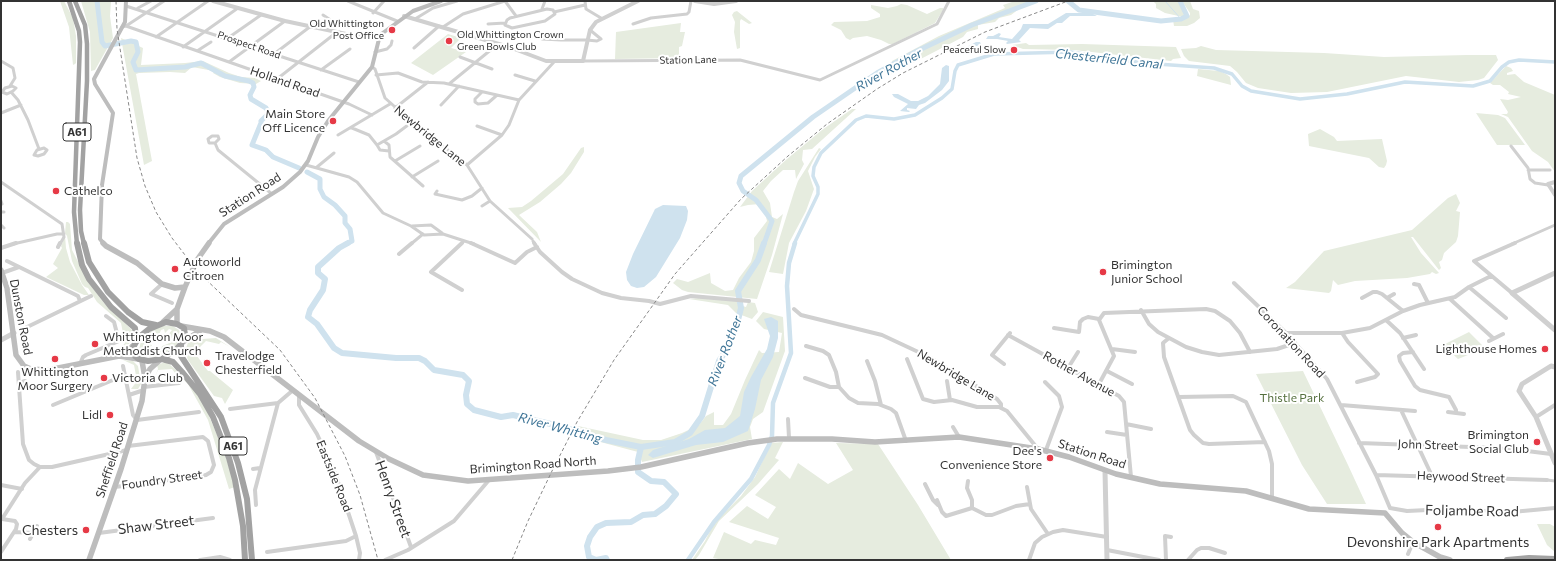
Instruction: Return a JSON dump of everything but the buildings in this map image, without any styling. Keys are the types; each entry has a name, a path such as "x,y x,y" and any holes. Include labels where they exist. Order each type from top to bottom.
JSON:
{"highway":[{"name":"A61","path":"69,1 79,31 80,42 74,212 75,236 82,264 89,278 111,307 135,328 135,343"},
{"name":"A61","path":"76,1 85,25 87,44 87,81 80,210 81,231 89,262 108,292 142,322 158,324"},
{"path":"170,322 179,325 184,331 182,343 176,350 161,360 140,360 135,356 133,351 135,343 143,333 158,324 170,322"},
{"name":"A61","path":"182,343 181,356 221,417 238,463 247,499 252,560"},
{"name":"A61","path":"161,360 173,362 182,372 200,394 213,418 229,458 235,480 243,526 245,560"},
{"path":"1507,560 1529,558 1555,559"}],"main road":[{"path":"126,1 126,17 124,27 94,79 95,84 112,113 102,185 100,239 106,246 137,263 162,284 175,288 185,287"},
{"path":"306,166 318,137 343,102 372,67 379,38 384,32 404,16 428,3 441,1"},
{"name":"Station Road","path":"158,324 171,316 177,309 185,287 198,260 208,242 219,229 239,214 286,185 306,166"},
{"name":"Dunston Road","path":"1,271 7,288 16,355 20,362 31,369 48,370 119,356 127,352 135,343"},
{"name":"Station Road","path":"177,309 179,325"},
{"name":"Brimington Road North","path":"179,325 210,331 224,337 292,391 359,441 389,459 423,475 468,481 573,475 629,469 717,451"},
{"path":"182,343 202,330"},
{"name":"Dunston Road","path":"119,356 140,360"},
{"path":"137,420 145,378 140,360"},
{"path":"145,378 150,369 161,360"},
{"name":"Sheffield Road","path":"89,560 137,420"},
{"name":"Station Road","path":"717,451 768,440 789,438 875,442 959,438 1046,450 1105,471 1160,484 1246,491 1309,509 1385,513"},
{"path":"1385,513 1402,533 1413,542 1450,560"}],"street":[{"path":"138,8 151,1"},
{"path":"124,27 164,1"},
{"path":"156,37 208,1"},
{"path":"213,1 285,21 365,38 379,38"},
{"path":"348,1 373,13 397,21"},
{"path":"373,13 384,1"},
{"path":"415,19 433,8 456,1"},
{"path":"414,48 441,27 463,14 505,1 516,16"},
{"path":"542,10 545,1"},
{"path":"585,1 586,9 592,14 601,18"},
{"path":"583,61 590,30 601,18 638,1"},
{"path":"633,24 650,18 687,14 689,12 691,1"},
{"path":"695,1 714,4 736,1"},
{"name":"Station Lane","path":"404,16 498,44 539,59 554,62 740,60 820,80 938,24 949,1"},
{"path":"488,24 505,23 506,20 516,16 542,10 551,9 554,12 585,5"},
{"name":"Prospect Road","path":"126,6 138,8 359,82"},
{"path":"183,47 238,8"},
{"path":"505,23 505,25 512,28 529,25 552,17 555,14 554,12"},
{"path":"228,38 261,15"},
{"path":"319,28 329,19 323,16"},
{"path":"229,62 285,21"},
{"path":"274,54 311,26"},
{"name":"Holland Road","path":"124,27 198,51 343,102 372,115"},
{"path":"561,40 561,37 559,36 545,36 542,39 544,40 597,41 601,39 590,30"},
{"path":"277,79 337,32"},
{"path":"375,52 387,49 391,45 392,41"},
{"path":"198,51 211,42"},
{"path":"449,84 498,44"},
{"path":"321,70 350,49"},
{"path":"460,57 492,69"},
{"path":"1,61 6,63 13,70 14,78 10,86 2,90 2,92 5,94 16,88 10,86"},
{"path":"467,165 502,135 513,117 519,100 554,62"},
{"name":"Newbridge Lane","path":"372,67 374,67 382,91 390,104 467,165 490,200 526,237 533,240 540,252 572,279 602,294 660,304 691,296 749,301"},
{"path":"376,74 398,73 414,80 449,84 481,93 519,100"},
{"path":"516,75 535,81"},
{"path":"395,108 428,82"},
{"path":"441,105 459,86"},
{"path":"11,92 21,106 29,122 39,149"},
{"path":"481,93 475,99 475,102 478,104 488,103 496,96"},
{"path":"338,135 390,104"},
{"path":"1,113 21,106"},
{"path":"377,145 412,122"},
{"path":"477,126 502,135"},
{"path":"352,128 369,135 380,150 389,151"},
{"path":"384,141 389,145 390,157 423,186"},
{"path":"215,142 218,150 272,194"},
{"path":"395,161 420,146"},
{"path":"1511,146 1514,153 1528,170 1528,176 1532,181 1548,185 1555,182"},
{"path":"317,167 334,153"},
{"path":"412,177 438,161"},
{"path":"306,166 317,167 343,174 358,182 383,213 411,226 422,233 443,234 480,246 515,263 527,252 537,246"},
{"path":"1528,170 1550,170"},
{"path":"1,182 60,222 64,234 58,248"},
{"path":"1548,185 1555,195"},
{"path":"437,192 435,194 462,200 472,196 482,188"},
{"path":"482,206 490,200"},
{"path":"411,226 431,225 443,234"},
{"path":"1555,225 1474,261 1555,330"},
{"path":"52,235 62,226"},
{"path":"399,254 422,233 422,228 425,226"},
{"path":"429,234 433,232 435,228"},
{"path":"1,248 22,241 64,234"},
{"path":"462,290 431,272 464,241"},
{"path":"7,261 78,296 80,301"},
{"path":"1,271 14,267 20,267"},
{"path":"1512,293 1555,273"},
{"path":"1286,333 1342,333 1370,328 1403,311 1428,303 1450,300 1469,287 1491,276"},
{"name":"Coronation Road","path":"1234,283 1286,333 1327,379 1376,475 1390,508"},
{"path":"162,284 151,294 169,300 172,303"},
{"path":"1414,284 1419,285 1428,303"},
{"path":"1469,287 1506,318"},
{"path":"1362,298 1373,292 1377,292 1403,311"},
{"path":"1387,298 1394,294"},
{"path":"21,330 91,296"},
{"path":"1450,300 1491,339 1503,334"},
{"path":"1078,337 1080,322 1088,317 1100,318 1109,312 1197,308 1215,311 1223,316 1235,326 1250,352"},
{"name":"Newbridge Lane","path":"794,309 801,315 882,335 929,357 997,399 1001,404 1000,407 1007,411 1038,449"},
{"path":"1141,310 1149,324 1158,332 1186,347 1202,352 1219,355 1278,349 1295,343"},
{"path":"80,364 83,357 86,355 119,343 114,322 106,316"},
{"path":"1099,384 1114,356 1100,324 1100,318"},
{"path":"1386,320 1403,338 1424,368"},
{"path":"1054,328 1079,332"},
{"path":"1,340 14,333"},
{"path":"1342,333 1348,342 1378,374 1375,377 1357,382"},
{"name":"Rother Avenue","path":"1004,364 992,355 1009,334 1119,396 1124,402 1131,477"},
{"path":"1403,338 1416,335"},
{"path":"1169,338 1163,344 1163,350 1190,430 1194,435 1203,443 1209,444 1265,442"},
{"path":"806,346 816,346 827,352 836,372 839,387 845,395 858,403 881,405 891,408 896,413 906,441"},
{"path":"1112,349 1135,352"},
{"path":"1068,368 1078,352"},
{"path":"1413,352 1403,353 1399,356 1400,361 1414,386 1427,392 1449,397 1456,410 1456,413"},
{"path":"907,359 923,399 934,402 950,400 976,407 1000,407"},
{"path":"867,361 875,381 881,405"},
{"name":"Sheffield Road","path":"123,366 133,415 137,420"},
{"path":"1555,367 1551,366 1522,384 1518,391 1536,416 1552,452 1555,463"},
{"path":"1107,371 1132,384"},
{"path":"18,372 24,450 29,460 40,467 52,467 128,448"},
{"path":"53,405 125,374"},
{"path":"814,381 817,376"},
{"path":"805,378 830,387 839,387"},
{"path":"18,383 25,381"},
{"path":"947,381 950,400"},
{"path":"1045,382 1059,396 1062,407 1046,450"},
{"path":"129,395 144,388 179,383"},
{"path":"230,409 278,403 292,391"},
{"path":"1179,397 1224,395 1240,398 1246,402 1265,442 1272,464 1272,498"},
{"name":"Eastside Road","path":"299,396 299,405 317,434 335,473 356,536 360,553 359,560"},
{"path":"256,505 254,490 278,403"},
{"path":"1536,416 1555,405"},
{"path":"1341,406 1415,411"},
{"path":"1400,410 1432,476"},
{"path":"137,420 199,412"},
{"path":"1448,412 1464,414"},
{"path":"788,419 789,438"},
{"path":"1126,424 1151,429"},
{"path":"953,427 959,438"},
{"path":"1107,432 1127,435"},
{"name":"Foundry Street","path":"115,487 209,474 214,465 208,441 203,437 128,448"},
{"name":"John Street","path":"1359,443 1498,448"},
{"path":"1498,448 1552,452"},
{"name":"Henry Street","path":"376,451 411,547"},
{"path":"1,552 15,532 17,524 15,521 2,519 22,489 40,467"},
{"path":"253,469 260,468"},
{"path":"1105,471 1107,560"},
{"name":"Heywood Street","path":"1376,475 1547,480"},
{"path":"385,560 411,547 454,521 489,480"},
{"path":"1547,480 1555,481"},
{"path":"968,481 967,488 972,500 972,508"},
{"path":"925,484 934,500 939,505"},
{"path":"1,485 22,489"},
{"path":"1027,487 1030,504 1038,520 1048,534"},
{"path":"937,500 944,514 949,516 972,508 986,515 992,516 1016,506 1030,504"},
{"path":"1385,513 1390,508"},
{"name":"Foljambe Road","path":"1390,508 1407,511 1486,509 1512,512 1535,512 1555,508"},
{"name":"Shaw Street","path":"99,533 213,518"},
{"path":"30,539 37,526"},
{"path":"1029,560 1035,544 1042,537 1048,534 1063,530 1107,537"},
{"path":"15,532 33,533"},
{"path":"267,552 346,541 356,536"},
{"path":"1166,560 1166,536 1171,537"},
{"path":"1408,554 1413,542"},
{"path":"1188,560 1197,550 1201,548 1208,548 1225,553"},
{"path":"1107,550 1159,560"},
{"path":"200,560 220,558 229,559"}],"green space":[{"path":"60,1 64,1 73,18 76,36 76,63 73,65 69,27"},
{"path":"81,1 111,1 110,16 113,38 95,70 91,71 90,32"},
{"path":"1015,1 1040,1 1019,9 1011,15 999,18 995,22 978,25 978,29 967,32 963,37 888,76 892,61 939,36 1005,8 1003,5"},
{"path":"1153,1 1179,1 1186,14 1183,17 1165,13 1156,8 1156,4"},
{"path":"1182,1 1190,1 1193,9 1199,11 1200,18 1187,26 1174,26 1173,20 1186,19 1190,15"},
{"path":"901,4 907,5 927,14 940,8 943,8 943,10 935,23 893,44 867,36 853,38 850,40 846,38 841,30 831,25 834,22 867,21 880,17 880,14 871,8 871,5 888,8"},
{"path":"737,11 752,23 749,24 741,19 740,48 737,49 734,32 735,22 732,15"},
{"path":"681,23 680,32 685,32 682,46 679,47 679,58 615,59 616,32"},
{"path":"448,34 461,38 451,48 466,52 433,75 411,63"},
{"path":"121,38 143,48 141,65 203,61 229,73 241,77 255,78 261,81 256,84 240,83 220,77 213,73 214,71 192,67 185,73 170,72 136,74 152,161 144,165"},
{"path":"1026,43 1029,45 1082,44 1176,47 1181,58 1173,59 1171,61 1074,50 1023,49 1012,45"},
{"path":"1201,46 1216,50 1324,53 1384,57 1496,55 1498,60 1484,78 1478,80 1459,82 1406,76 1327,92 1291,93 1258,88 1246,83 1230,66 1189,61 1184,56 1181,49 1196,48"},
{"path":"1506,66 1511,68 1513,71 1507,73 1507,75 1515,74 1524,82 1555,95 1555,172 1548,162 1532,151 1508,117 1501,114 1507,114 1508,112 1500,99 1508,100 1521,97 1508,94 1509,92 1500,85 1493,85 1490,83"},
{"path":"1198,69 1219,71 1226,74 1230,77 1231,85 1197,76"},
{"path":"852,109 856,109 812,149 803,150 802,160 804,164 796,179 795,170 783,170 763,191 770,203 772,217 777,219 783,214 772,255 757,299 688,292 682,290 673,283 677,279 688,282 710,273 711,283 725,291 733,290 739,278 751,262 754,251 754,238 767,221 760,204 740,207 752,191 787,159 822,130"},
{"path":"1476,113 1498,115 1505,118 1525,145 1497,145"},
{"path":"1320,129 1334,137 1337,141 1382,139 1387,161 1386,165 1384,168 1379,167 1369,158 1309,146 1308,134"},
{"path":"584,147 584,152 571,173 561,184 540,202 519,215 537,232 541,242 508,208 522,207 531,201 563,174 581,148"},
{"path":"819,148 821,149 808,171 814,189 806,211 789,243 783,274 769,272 798,181"},
{"path":"1456,194 1460,203 1456,211 1460,212 1458,236 1456,242 1444,253 1442,260 1439,262 1441,268 1439,270 1413,237 1411,237 1421,253 1439,273 1436,274 1432,272 1430,274 1407,278 1355,281 1338,285 1333,280 1331,291 1329,293 1286,288 1295,282 1324,251 1412,230 1448,198"},
{"path":"66,222 70,224 72,250 89,283 104,303 132,330 133,338 131,342 121,351 118,351 125,343 121,323 97,302 88,288 82,284 72,261 67,236 65,233"},
{"path":"65,236 66,248 70,262 89,295 84,295 46,277 58,268 53,264 62,248 61,246"},
{"path":"698,298 738,301 739,305 746,307 748,302 755,303 758,312 752,319 736,313 728,305 689,299"},
{"path":"763,312 783,317 785,351 763,412 753,419 750,427 752,439 642,462 638,452 574,435 578,426 643,440 661,440 699,425 706,416 714,412 714,425 723,425 731,414 759,350 762,353 779,352 782,333 764,329 756,321"},
{"path":"162,326 173,326 179,330 181,335 176,346 160,356 149,357 143,355 139,350 141,341 153,329","holes":["164,329 165,333 169,329 172,330 168,335 170,338 176,339 175,341 162,346 160,352 158,352 156,347 148,351 152,345 146,343 146,341 153,340 159,335 161,330"]},
{"path":"1469,332 1484,347 1481,347 1483,349 1458,359 1443,345"},
{"path":"216,338 230,347 221,342 219,344 206,341 198,349 203,352 197,356 208,371 210,371 233,390 225,404 222,398 214,396 188,360 185,351 189,340"},
{"path":"123,360 133,361 138,366 141,384 138,389 131,389 137,381 134,365"},
{"path":"165,362 190,382 206,409 224,451 235,487 229,489 208,420 188,384 184,380 181,381 172,369 158,370 155,377 158,369 157,365"},
{"name":"Thistle Park","path":"1303,371 1366,504 1327,504 1302,465 1256,374"},
{"path":"783,442 775,458 779,460 758,484 719,521 699,555 695,560 692,560 705,541 714,523 741,496 755,477 771,443"},
{"path":"836,443 878,444 918,505 951,560 724,560 713,558 724,532 751,544 755,540 776,545 779,538 729,522 747,506 768,519 776,507 755,495 779,469 790,479 798,463 828,484 853,470"},
{"path":"1537,524 1550,524 1555,527 1555,552 1547,545"}],"water":[{"path":"1066,13 1091,13 1097,16 1070,16 1062,23 1057,23 1048,29 1030,28 1019,40 1021,42 1007,44 1006,43 1008,41 986,39 988,36 993,36 999,33 1001,34 999,37 1012,39 1021,29 1023,24 1048,24"},
{"path":"976,42 980,42 981,44 968,50 978,49 979,51 969,54 959,54 961,50"},
{"path":"946,65 949,66 949,81 942,90 925,103 919,105 916,109 907,108 907,110 910,111 909,112 900,111 908,104 894,97 892,94 898,94 911,101 918,101 928,96 940,84 942,68"},
{"path":"663,205 686,206 688,211 687,220 680,238 656,277 644,287 637,288 631,286 627,280 626,272 633,254 655,209"},
{"path":"771,317 778,321 778,338 773,357 761,380 755,409 748,431 723,442 696,445 653,458 648,455 653,450 689,439 705,430 725,428 740,416 744,392 767,349 770,336 764,319"}],"waterway":[{"name":"River Whitting","path":"97,1 102,42 105,46 131,41 136,42 138,52 133,62 136,70 185,67 201,63 225,76 249,81 253,83 254,87 250,95 251,99 266,108 269,113 261,121"},
{"name":"River Rother","path":"764,244 772,221 756,200 743,191 739,183 741,176 813,117 877,73 917,51 972,25 1036,1"},
{"name":"River Rother","path":"1068,1 1079,10 1161,21 1181,19 1187,16 1180,1"},
{"path":"1165,1 1181,19"},
{"name":"Chesterfield Canal","path":"794,244 818,194 818,187 813,176 814,167 821,153 856,120 866,116 894,119 915,115 942,98 952,89 955,71 958,65 994,54 1071,52 1143,63 1214,68 1232,74 1242,86 1251,91 1300,99 1347,94 1405,82 1473,86 1490,81 1502,67 1509,62 1519,60 1555,62"},
{"name":"River Whitting","path":"261,123 252,145 266,150 273,157 299,168"},
{"name":"River Whitting","path":"307,172 320,179 320,189 324,197 335,205 345,216 345,223 350,229 352,241 348,243"},
{"name":"River Whitting","path":"348,243 339,248 318,267 318,273 325,279 323,290 310,310 308,317 317,324 334,348 342,353 396,358 419,358 425,361 434,370 463,375 469,381 466,395 467,404 474,410 501,417 513,415 559,426 606,440 641,447"},
{"name":"River Rother","path":"641,447 675,442 690,433 702,416 719,361 729,346 736,328 741,308 738,291 758,260 764,243"},
{"name":"Chesterfield Canal","path":"688,560 714,522 751,479 769,445 772,436 773,403 791,353 787,286 789,263 795,243"},
{"name":"River Rother","path":"607,560 606,558 596,560 589,557 587,546 590,537 597,527 606,523 631,522 643,515 655,514 666,506 676,494 664,482 651,481 638,472 638,460 641,447"}],"railway":[{"path":"116,1 117,29 137,158 145,186 156,212 172,238 198,272 280,350 315,398 345,456 360,495 378,560"},
{"path":"512,560 528,521 552,471 577,422 614,360 675,274 741,199 788,156 827,124 877,89 903,73 985,32 1068,1"}],"place":[{"name":"Old Whittington Post Office","path":"392,30"},
{"name":"Old Whittington Crown Green Bowls Club","path":"449,41"},
{"name":"Peaceful Slow","path":"1014,50"},
{"name":"Main Store Off Licence","path":"333,121"},
{"name":"Cathelco","path":"56,191"},
{"name":"Autoworld Citroen","path":"175,269"},
{"name":"Brimington Junior School","path":"1103,272"},
{"name":"Whittington Moor Methodist Church","path":"95,344"},
{"name":"Lighthouse Homes","path":"1545,349"},
{"name":"Whittington Moor Surgery","path":"55,359"},
{"name":"Travelodge Chesterfield","path":"207,363"},
{"name":"Victoria Club","path":"104,378"},
{"name":"Lidl","path":"110,415"},
{"name":"Brimington Social Club","path":"1537,442"},
{"name":"Dee's Convenience Store","path":"1050,458"},
{"name":"Devonshire Park Apartments","path":"1438,527"},
{"name":"Chesters","path":"86,530"}]}
